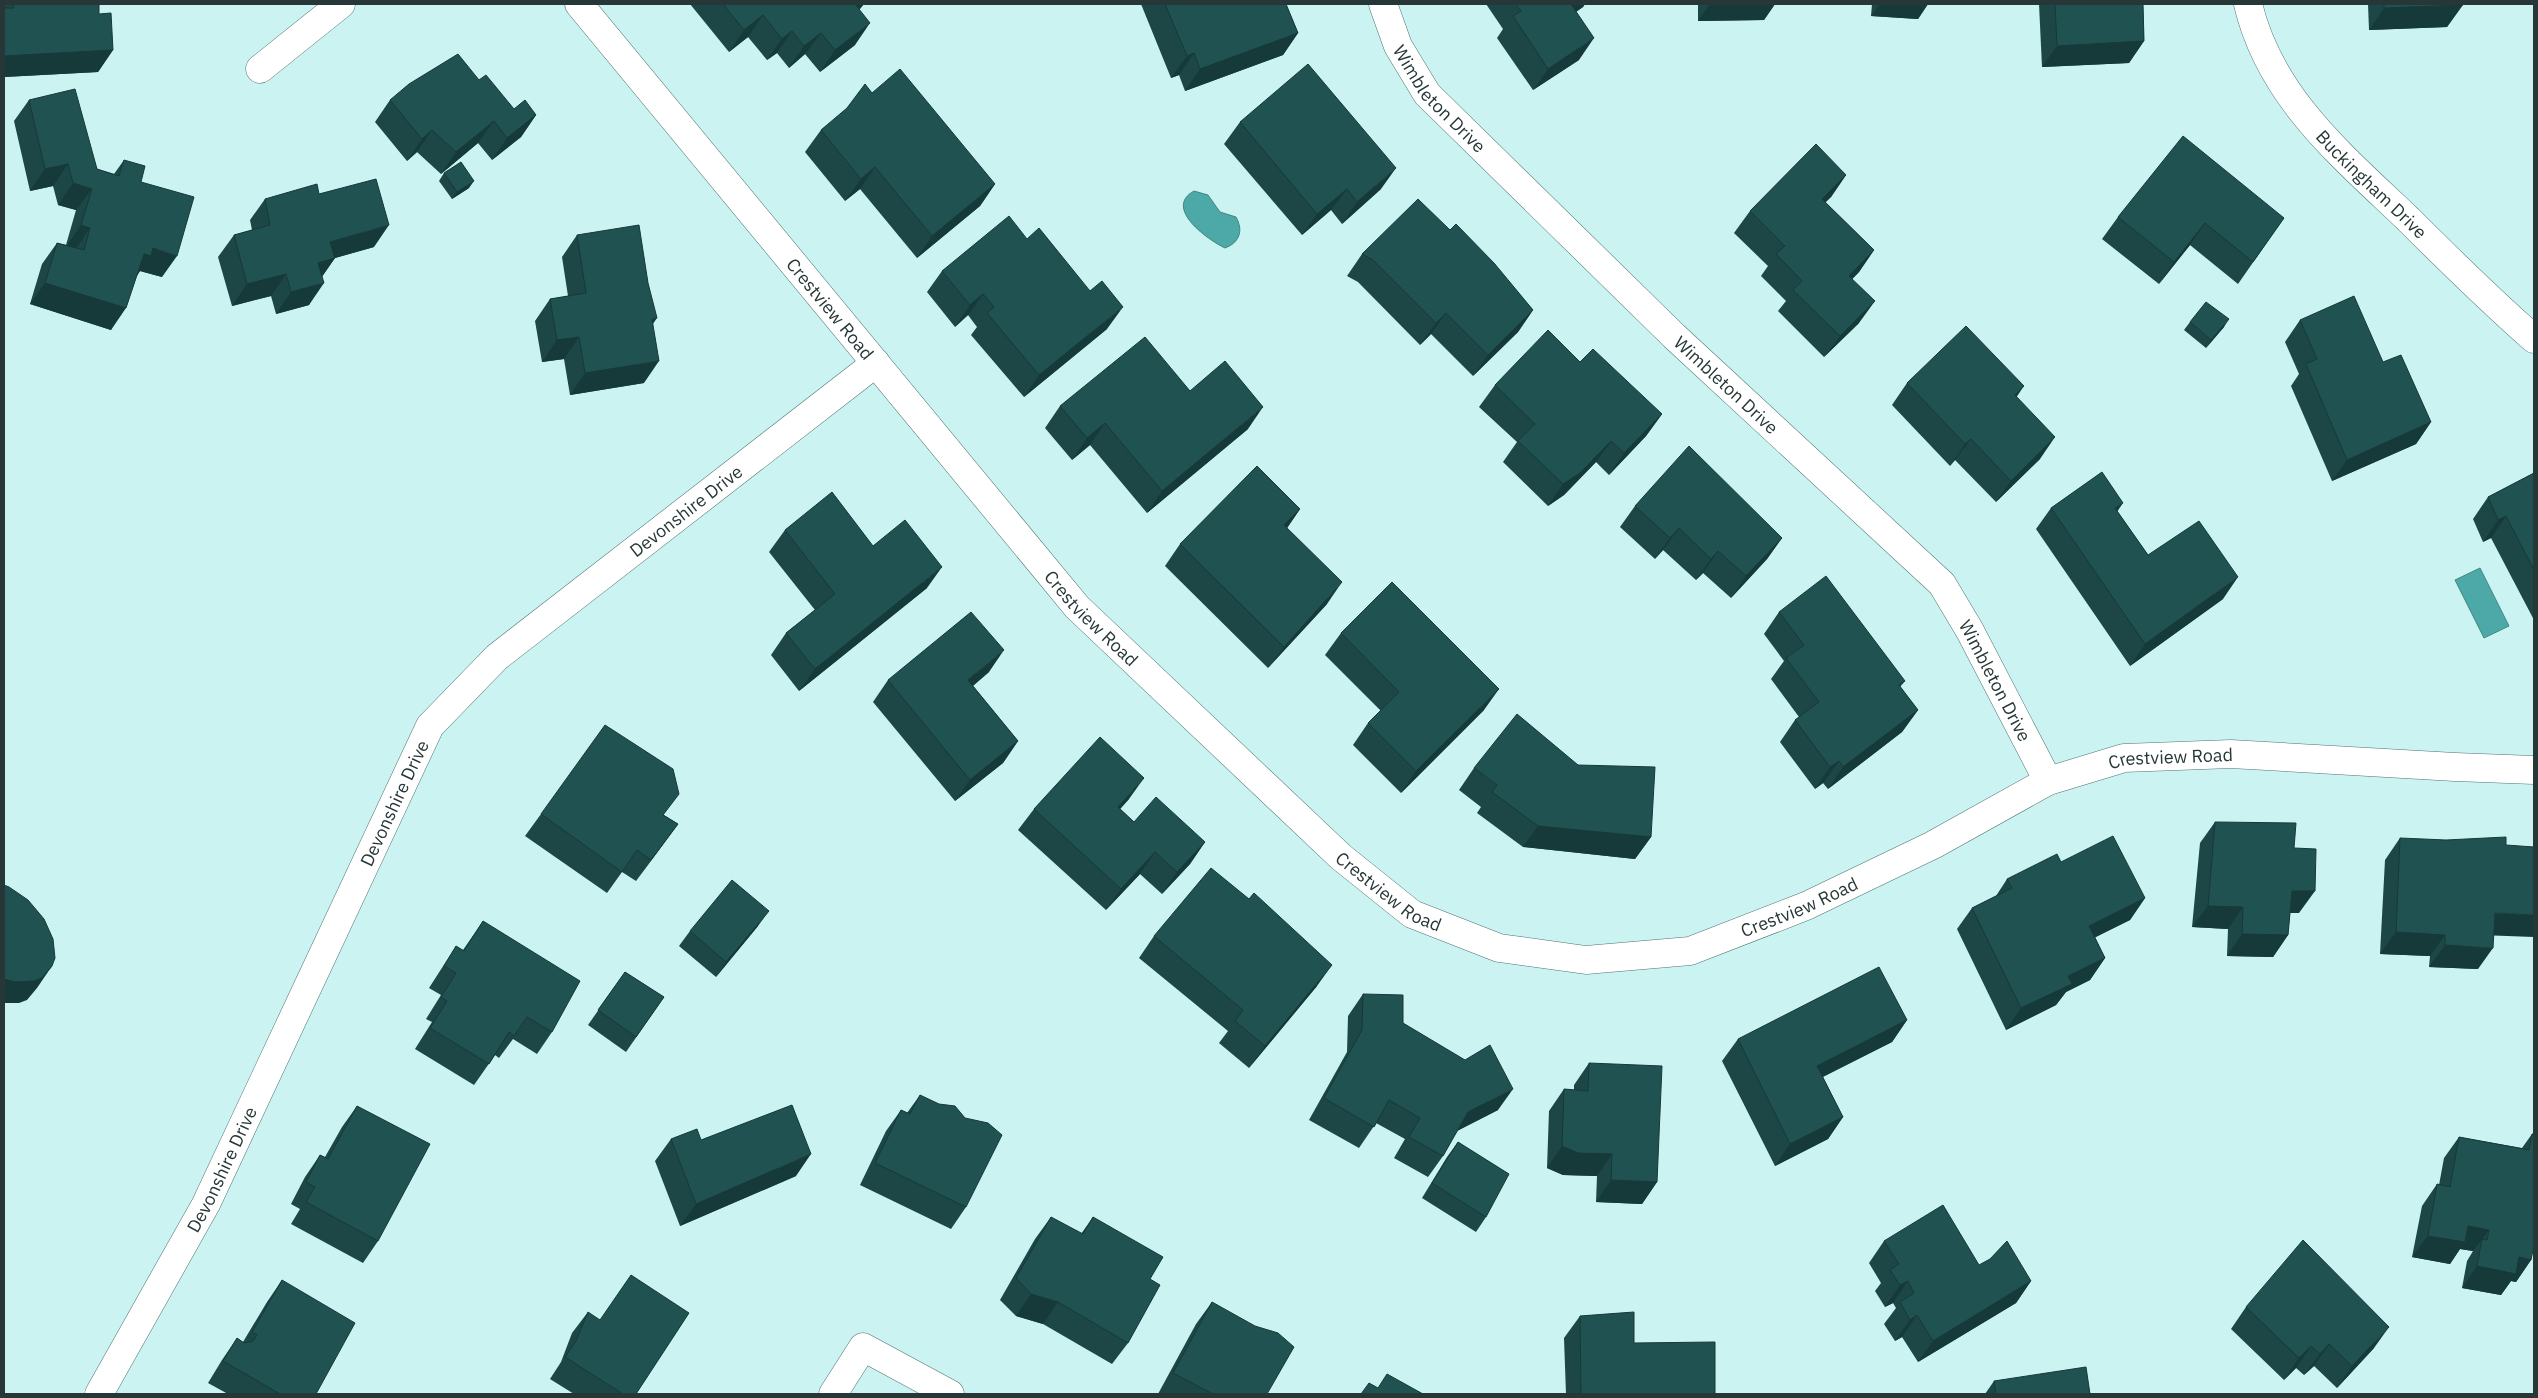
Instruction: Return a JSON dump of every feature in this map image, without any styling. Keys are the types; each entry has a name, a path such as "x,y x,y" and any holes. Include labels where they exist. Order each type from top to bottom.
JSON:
{"street":[{"path":"260,69 342,4"},
{"name":"Crestview Road","path":"579,4 1077,607 1334,850 1412,914 1500,948 1586,960 1690,951 1806,906 1932,845 2048,781 2124,758 2231,754 2534,770"},
{"name":"Wimbleton Drive","path":"1383,4 1398,46 1427,94 1674,336 1942,584 1970,631 2048,781"},
{"name":"Buckingham Drive","path":"2248,4 2254,29 2280,84 2319,133 2534,339"},
{"name":"Devonshire Drive","path":"99,1394 206,1204 430,726 497,657 876,363"},
{"path":"833,1394 863,1347 950,1394"}],"water":[{"path":"1194,191 1208,195 1220,212 1236,217 1240,232 1237,240 1230,246 1225,248 1209,238 1192,223 1186,214 1183,206 1186,198"},
{"path":"2480,568 2509,626 2484,638 2455,580"}],"building":[{"path":"13,4 99,4 99,14 111,13 113,50 4,56 4,8 14,8"},
{"path":"723,4 855,4 870,23 835,50 821,33 804,46 792,31 782,39 763,15 744,30"},
{"path":"1165,4 1286,4 1298,33 1200,69 1194,53 1187,56"},
{"path":"1516,4 1571,4 1594,38 1548,69 1513,16 1521,11"},
{"path":"2055,4 2143,4 2144,41 2057,46"},
{"path":"2384,4 2463,4 2463,5 2384,8"},
{"path":"458,54 479,80 486,75 514,109 525,100 536,115 507,138 494,121 456,152 432,130 422,139 390,100 409,84"},
{"path":"1308,64 1396,168 1357,202 1347,189 1317,214 1240,122"},
{"path":"900,69 995,184 932,236 875,167 861,179 821,130 847,108 865,84 872,93"},
{"path":"75,89 97,169 119,176 124,160 145,166 141,182 194,197 177,256 153,248 151,256 144,254 126,308 45,283 57,243 84,250 90,228 81,225 92,189 73,183 68,164 45,169 29,100"},
{"path":"2183,136 2284,218 2253,262 2205,223 2174,262 2118,217"},
{"path":"1816,144 1846,175 1822,199 1874,250 1849,276 1875,301 1840,336 1793,290 1802,281 1776,254 1785,246 1750,211"},
{"path":"461,162 474,181 457,192 444,173"},
{"path":"376,179 389,225 330,242 335,258 318,263 324,283 291,292 286,274 247,284 234,235 270,225 265,199 317,184 319,194"},
{"path":"1418,199 1450,230 1456,224 1494,263 1533,310 1488,355 1446,313 1436,323 1373,260 1362,254"},
{"path":"1009,216 1027,239 1039,228 1090,291 1102,281 1123,307 1039,375 987,313 994,307 983,294 970,305 942,271"},
{"path":"639,225 648,283 657,318 652,319 659,361 585,373 579,337 557,340 550,299 586,293 577,235"},
{"path":"2354,296 2383,362 2401,355 2431,422 2347,460 2306,364 2317,359 2300,320"},
{"path":"2206,302 2229,319 2211,340 2190,322"},
{"path":"1966,326 2024,386 2015,395 2055,437 2011,481 1971,439 1965,444 1907,383"},
{"path":"1548,330 1580,362 1593,349 1662,414 1624,453 1611,441 1580,473 1563,484 1518,441 1535,424 1495,385"},
{"path":"1145,337 1190,391 1225,361 1263,407 1162,491 1105,423 1087,438 1060,406"},
{"path":"1689,446 1782,538 1746,576 1718,551 1711,559 1679,528 1670,538 1635,506"},
{"path":"1257,466 1300,509 1284,525 1342,582 1284,647 1180,544"},
{"path":"2102,472 2123,503 2115,508 2148,555 2199,521 2238,577 2145,644 2051,508"},
{"path":"2534,473 2534,570 2506,516 2498,520 2488,497"},
{"path":"832,492 873,546 905,520 942,567 815,669 786,633 835,594 785,530"},
{"path":"1826,576 1905,681 1899,685 1918,710 1843,767 1839,761 1830,767 1795,720 1819,702 1786,658 1804,645 1779,612"},
{"path":"1392,582 1499,689 1416,771 1368,723 1399,692 1341,633"},
{"path":"971,612 1004,650 968,680 1018,741 970,780 888,680"},
{"path":"1517,714 1578,765 1655,767 1651,837 1538,826 1492,792 1497,785 1474,768"},
{"path":"605,725 673,769 679,794 663,815 678,824 651,860 637,850 622,872 541,814"},
{"path":"1100,737 1144,778 1118,807 1134,822 1156,797 1205,842 1177,872 1155,852 1121,889 1034,809"},
{"path":"2215,822 2296,823 2294,848 2316,849 2315,891 2292,891 2288,935 2242,934 2243,907 2208,906"},
{"path":"2113,836 2145,898 2089,926 2105,958 2068,976 2072,984 2021,1008 1972,908 2012,888 2007,879 2057,854 2061,862"},
{"path":"2506,837 2506,845 2534,847 2534,915 2495,913 2493,948 2445,945 2445,935 2396,932 2400,838 2446,840"},
{"path":"1211,868 1249,899 1254,893 1332,965 1265,1046 1235,1021 1243,1010 1154,936"},
{"path":"732,880 769,911 726,962 690,931"},
{"path":"4,885 28,900 44,919 53,939 55,958 52,966 42,978 34,981 15,982 4,979"},
{"path":"483,921 580,981 552,1032 527,1017 514,1036 509,1032 489,1064 430,1028 447,1001 441,997 456,973 444,966 456,946 464,951"},
{"path":"1879,967 1907,1020 1817,1066 1843,1117 1790,1144 1738,1039"},
{"path":"625,972 664,997 636,1037 598,1010"},
{"path":"1363,994 1403,995 1403,1023 1465,1060 1490,1045 1513,1089 1468,1112 1443,1156 1409,1137 1420,1118 1389,1100 1374,1127 1324,1098 1362,1030"},
{"path":"1589,1063 1662,1066 1657,1182 1611,1180 1612,1154 1578,1153 1562,1146 1564,1089 1588,1091"},
{"path":"920,1095 939,1104 955,1106 965,1118 988,1123 1002,1135 966,1207 875,1163 901,1110 910,1114"},
{"path":"792,1105 811,1154 696,1204 671,1139 697,1129 701,1140"},
{"path":"357,1106 430,1144 378,1241 306,1202 315,1187 306,1182 320,1155 328,1159"},
{"path":"2532,1134 2534,1134 2534,1245 2531,1260 2519,1257 2516,1274 2477,1266 2482,1239 2487,1240 2489,1230 2468,1226 2465,1242 2428,1236 2437,1184 2450,1187 2459,1137 2529,1150"},
{"path":"1458,1142 1509,1174 1486,1217 1432,1183"},
{"path":"1943,1205 1979,1265 1990,1259 2007,1241 2031,1281 1933,1341 1917,1315 1910,1320 1900,1302 1914,1293 1908,1281 1900,1285 1890,1270 1899,1264 1884,1241"},
{"path":"1051,1217 1083,1234 1093,1217 1163,1257 1150,1279 1160,1285 1128,1343 1058,1302 1031,1294 1016,1278"},
{"path":"2303,1240 2389,1327 2352,1366 2329,1344 2320,1354 2311,1346 2299,1358 2246,1307"},
{"path":"631,1275 689,1313 636,1394 623,1394 565,1357 576,1341 588,1312 600,1320"},
{"path":"282,1280 355,1323 316,1394 280,1394 223,1361 237,1338 244,1343 253,1341 257,1335 252,1332"},
{"path":"1212,1302 1255,1326 1278,1333 1294,1347 1267,1394 1213,1394 1173,1373"},
{"path":"1634,1312 1634,1343 1715,1342 1715,1394 1581,1394 1580,1316"},
{"path":"2086,1367 2090,1394 1996,1394 1994,1381"},
{"path":"1387,1374 1423,1394 1361,1394 1369,1383 1378,1388"}]}
